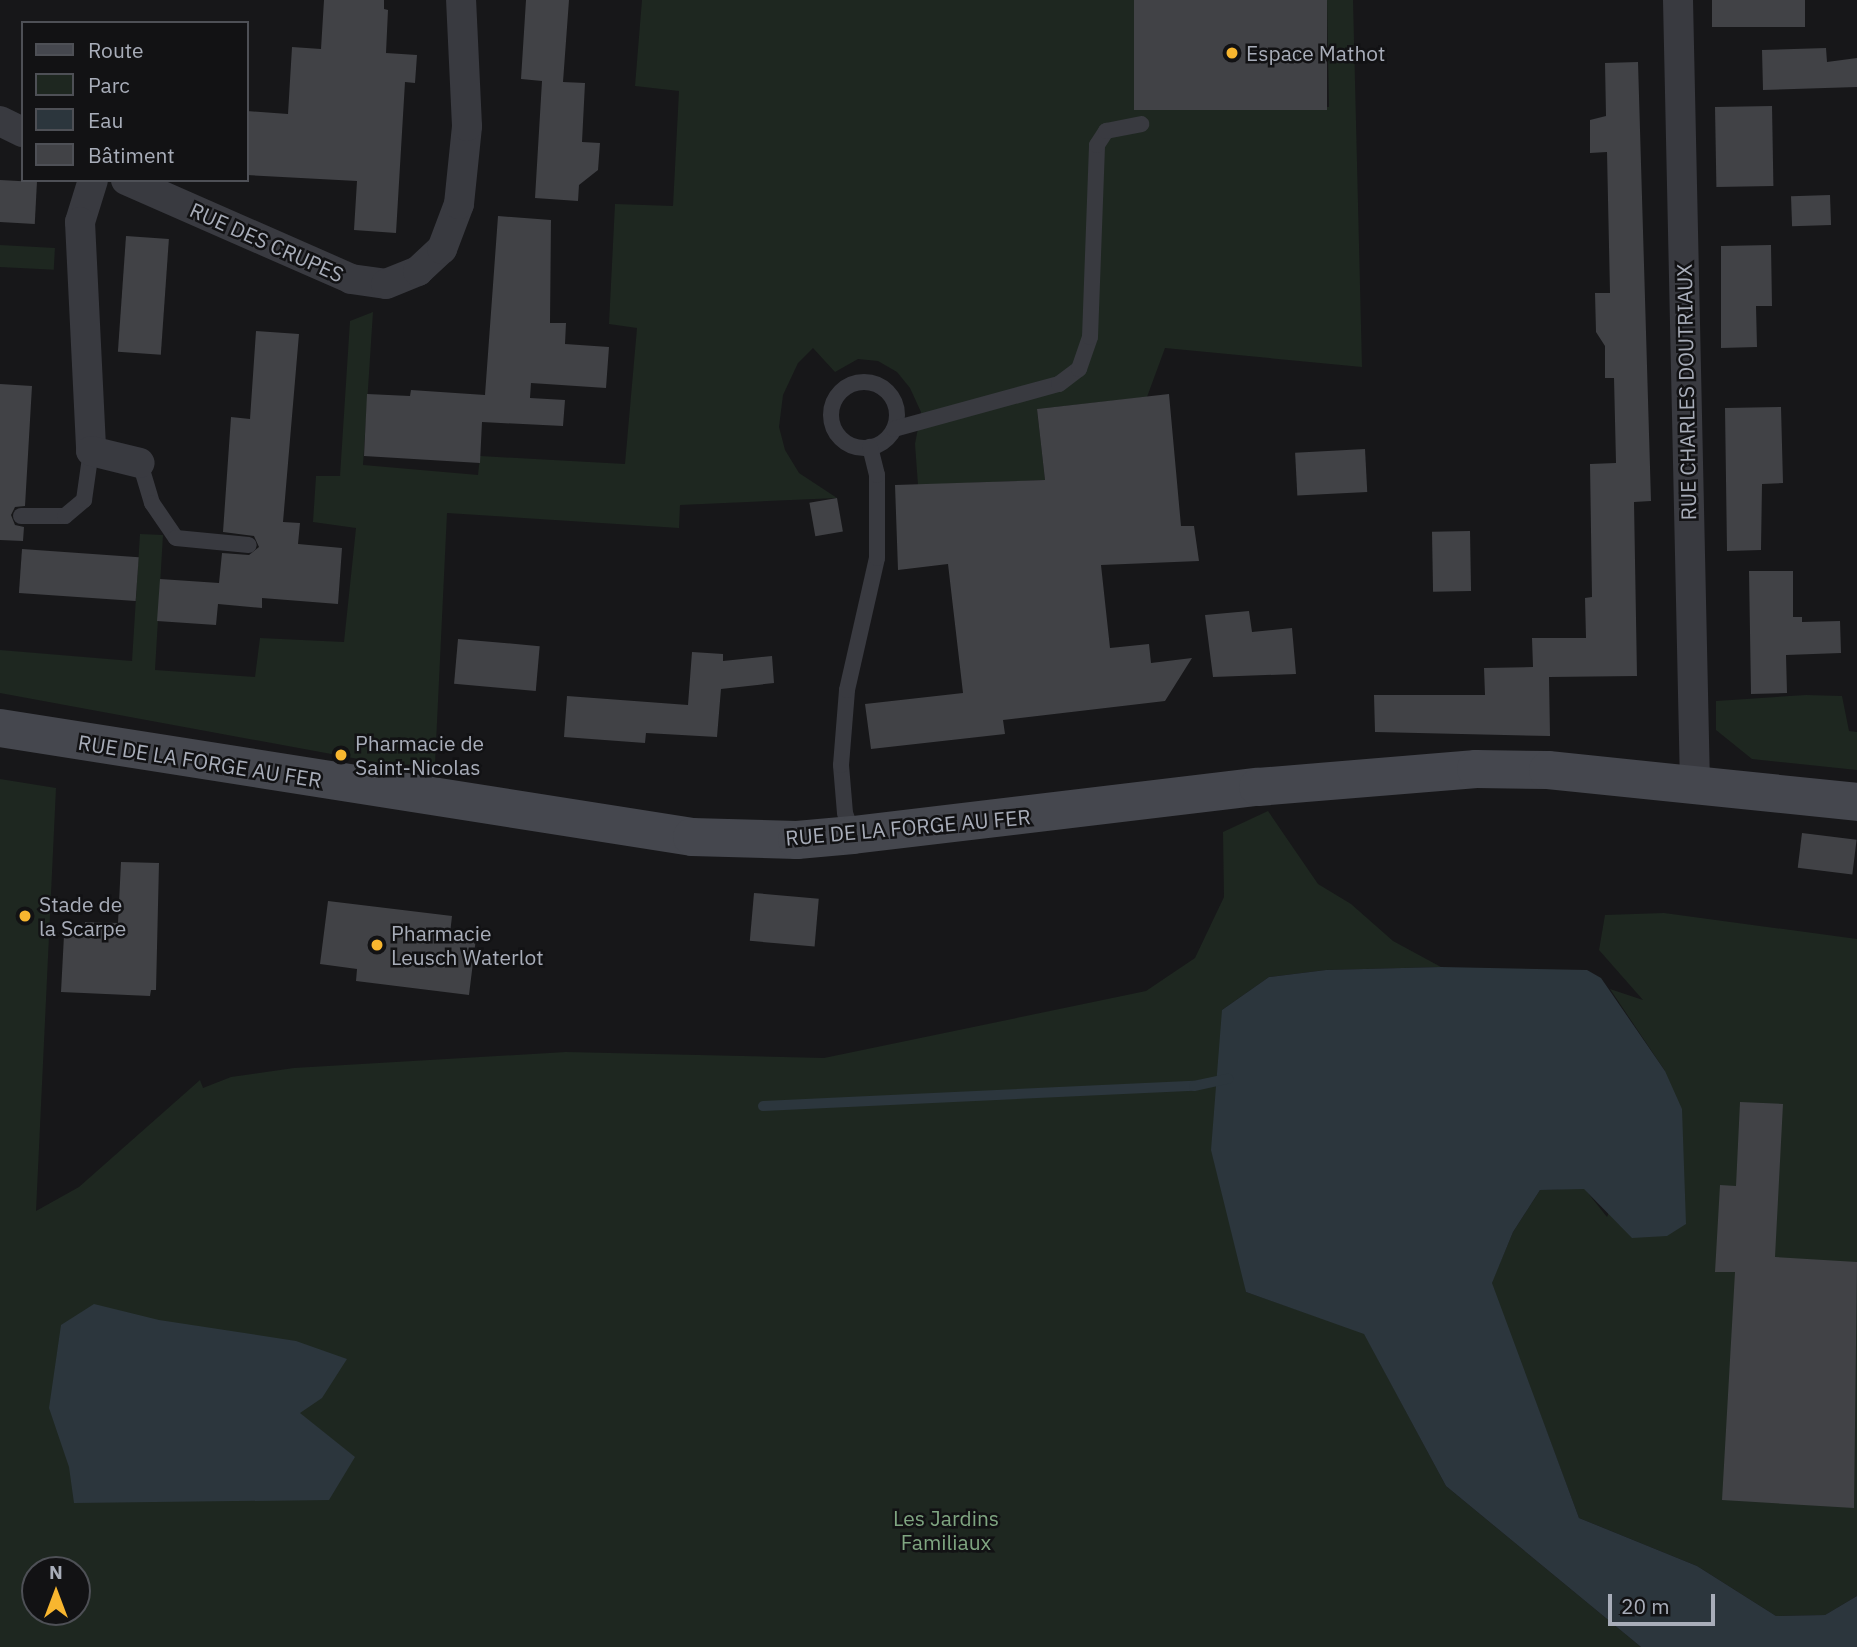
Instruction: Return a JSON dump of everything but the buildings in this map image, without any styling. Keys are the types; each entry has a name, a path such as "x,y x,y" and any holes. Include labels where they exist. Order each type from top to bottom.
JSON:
{"main road":[{"name":"RUE DE LA FORGE AU FER","path":"0,728 516,813 692,837 797,840 1258,787 1476,769 1548,770 1857,802"}],"street":[{"name":"RUE DES CRUPES","path":"131,182 351,279 386,284 418,271 442,249 460,204 467,126 461,0"},
{"name":"RUE CHARLES DOUTRIAUX","path":"1678,0 1695,785"},
{"path":"0,121 21,131"},
{"path":"92,182 80,222 91,451 140,463"}],"lane":[{"path":"894,429 897,409 879,385 859,382 841,391 831,410 835,430 850,444 870,447 894,429 1059,384 1079,369 1090,337 1097,145 1106,131 1140,124"},
{"path":"853,835 845,813 841,765 847,690 877,558 877,475 870,447"},
{"path":"21,516 65,516 84,500 91,451"},
{"path":"140,463 152,503 176,538 249,545"}],"green space":[{"path":"642,0 1134,0 1136,110 1329,107 1327,0 1353,0 1362,367 1165,348 1147,397 1037,409 1045,480 918,485 915,444 921,412 910,388 897,372 878,361 858,359 835,372 813,348 798,363 783,395 779,427 785,450 799,473 837,498 680,505 679,528 447,513 435,764 391,765 0,693 0,650 132,661 140,534 163,535 155,670 255,677 260,638 344,642 356,528 313,522 316,476 340,476 350,321 373,312 363,465 478,475 480,456 625,464 637,328 609,324 615,204 673,206 679,91 635,86"},
{"path":"0,245 55,248 54,270 0,267"},
{"path":"1806,695 1842,696 1849,731 1857,732 1857,770 1752,759 1716,730 1716,701"},
{"name":"Les Jardins Familiaux","path":"0,779 56,788 36,1211 79,1187 200,1080 203,1088 231,1077 294,1068 566,1052 824,1058 1146,991 1195,958 1224,897 1223,832 1268,811 1318,884 1351,904 1393,941 1441,967 1326,970 1269,977 1222,1010 1246,1292 1364,1333 1446,1486 1641,1647 0,1647"},
{"path":"1664,913 1857,939 1857,1596 1825,1615 1776,1616 1697,1566 1579,1518 1491,1284 1513,1232 1540,1190 1584,1188 1607,1217 1665,1071 1610,989 1643,1000 1599,950 1605,915"}],"water":[{"path":"1441,967 1587,970 1601,978 1665,1071 1682,1109 1686,1224 1667,1236 1632,1238 1584,1189 1540,1190 1513,1232 1492,1283 1579,1518 1697,1566 1776,1616 1825,1615 1857,1596 1857,1647 1641,1647 1446,1486 1364,1334 1246,1292 1211,1150 1222,1010 1269,977 1326,970"},
{"path":"94,1304 159,1320 296,1341 347,1359 322,1398 300,1413 355,1457 329,1500 74,1503 69,1467 49,1408 61,1325"}],"waterway":[{"path":"763,1106 1194,1086 1228,1079"}],"place":[{"name":"Espace Mathot","path":"1232,53"},
{"name":"Pharmacie de Saint-Nicolas","path":"341,755"},
{"name":"Stade de la Scarpe","path":"25,916"},
{"name":"Pharmacie Leusch Waterlot","path":"377,945"}]}
